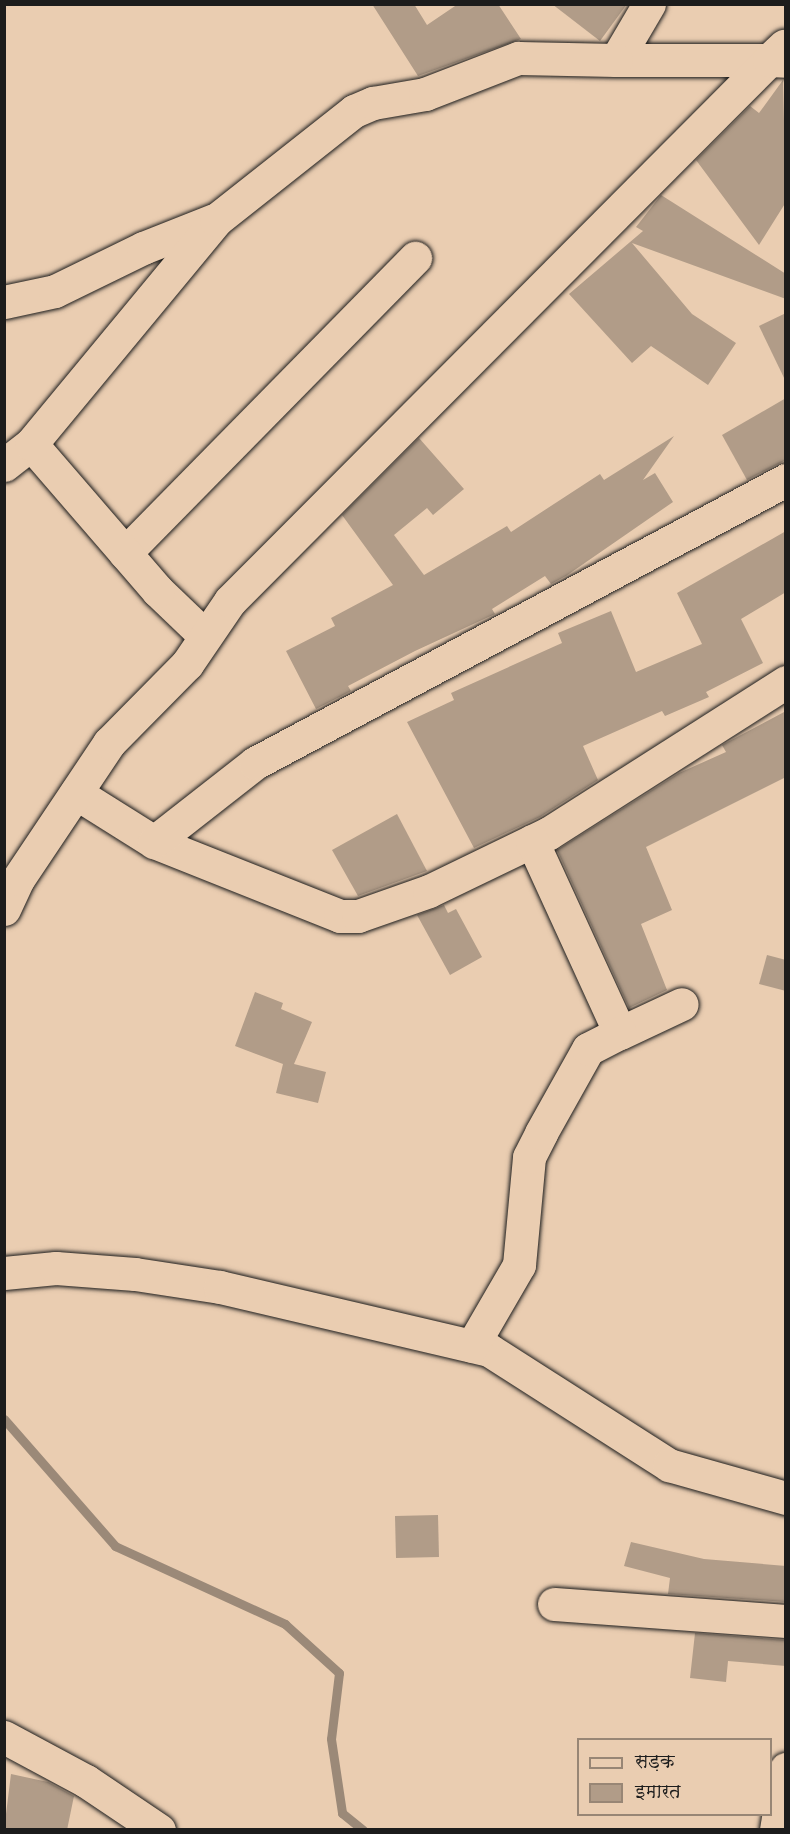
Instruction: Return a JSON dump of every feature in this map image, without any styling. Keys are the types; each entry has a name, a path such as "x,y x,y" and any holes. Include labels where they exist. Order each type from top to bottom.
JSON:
{"street":[{"path":"616,60 649,4"},
{"path":"4,465 31,444 216,220 334,125 373,103 425,94 518,58 616,60 780,56"},
{"path":"4,909 18,879 109,743 187,664 230,601 780,56"},
{"path":"4,302 55,291 143,248 216,220"},
{"path":"125,553 415,258"},
{"path":"31,444 125,553 205,636"},
{"path":"154,842 255,763 786,480"},
{"path":"76,793 154,842 349,918 429,891 532,841 786,682"},
{"path":"532,841 620,1034"},
{"path":"472,1346 519,1265 529,1157 588,1049 682,1004"},
{"path":"4,1273 56,1268 135,1274 220,1287 489,1350 669,1465 786,1498"},
{"path":"554,1604 786,1621"},
{"path":"4,1737 86,1781 114,1817 159,1830"},
{"path":"776,1830 786,1769"}],"building":[{"path":"372,4 414,4 427,25 458,4 498,4 521,39 418,76"},
{"path":"552,4 627,4 600,41"},
{"path":"783,80 786,202 759,245 696,160 750,106 759,113"},
{"path":"661,195 786,274 786,299 632,243 692,314 736,343 708,385 651,346 632,363 569,294 643,231 636,227"},
{"path":"786,313 786,382 759,326"},
{"path":"786,398 786,460 747,480 722,435"},
{"path":"674,436 643,480 655,473 673,502 566,576 551,584 545,576 492,609 495,614 415,651 348,686 351,691 316,709 286,651 335,626 331,618 393,585 342,515 419,438 464,489 433,515 427,508 394,535 424,575 507,526 511,532 600,474 604,480"},
{"path":"786,531 786,592 741,619 763,663 706,692 709,697 665,716 662,711 583,746 598,780 540,817 474,848 407,722 454,700 451,693 562,643 558,633 611,611 636,672 702,644 677,593"},
{"path":"786,711 786,777 646,847 672,910 641,924 667,990 629,1008 557,850 679,773 726,752 722,745"},
{"path":"397,814 427,871 358,896 332,850"},
{"path":"444,905 448,913 456,909 482,957 450,975 417,915"},
{"path":"767,955 786,960 786,991 759,984"},
{"path":"255,992 283,1003 281,1009 312,1022 294,1064 326,1072 318,1103 276,1093 283,1064 235,1046"},
{"path":"438,1515 439,1557 396,1558 395,1516"},
{"path":"631,1542 704,1559 786,1566 786,1602 668,1594 670,1578 624,1566"},
{"path":"695,1633 786,1640 786,1666 728,1661 726,1682 690,1678"},
{"path":"11,1774 48,1782 74,1796 67,1830 4,1830"}],"waterway":[{"path":"4,1419 115,1546 285,1624 339,1673 331,1739 342,1813 363,1830"}]}
